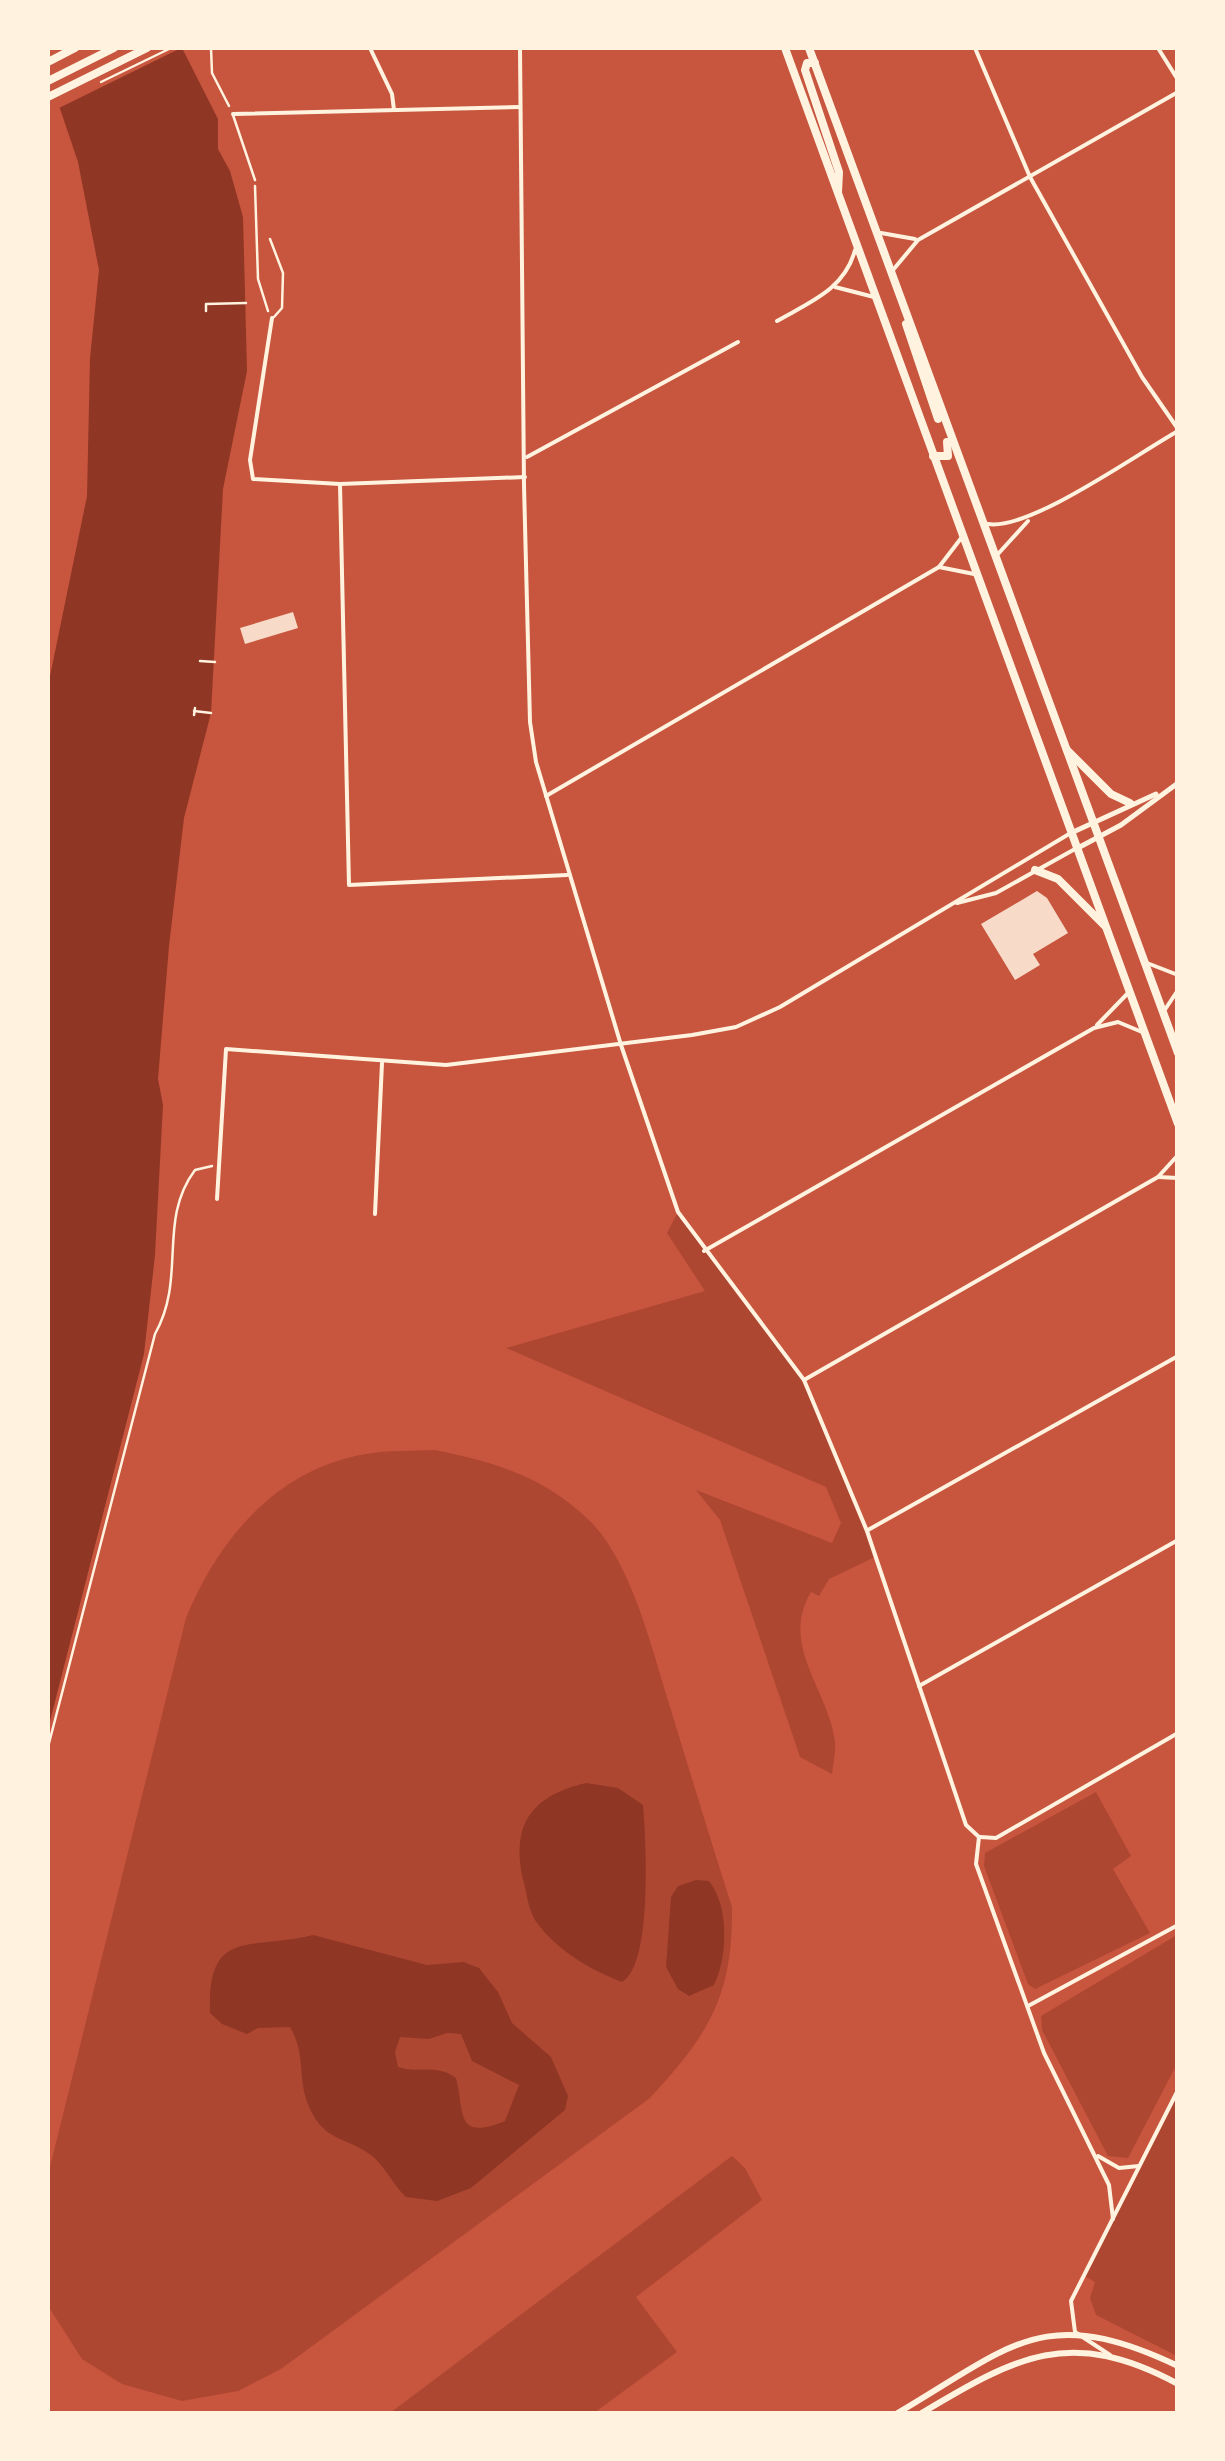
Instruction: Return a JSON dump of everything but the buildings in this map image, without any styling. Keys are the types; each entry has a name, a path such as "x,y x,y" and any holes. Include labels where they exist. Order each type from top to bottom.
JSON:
{"highway":[{"path":"48,62 75,48"},
{"path":"48,81 114,48"},
{"path":"48,97 147,48"},
{"path":"785,48 1178,1124"},
{"path":"809,48 1178,1053"},
{"path":"815,64 807,63 804,70 839,172 838,197"},
{"path":"904,310 907,334 950,450 945,458 933,456"},
{"path":"1064,747 1111,794 1130,802"},
{"path":"1035,870 1058,879 1105,926"}],"main road":[{"path":"896,2414 1022,2342 1074,2332 1138,2347 1178,2366"},
{"path":"920,2414 996,2370 1032,2355 1071,2349 1110,2355 1178,2384"}],"street":[{"path":"370,48 392,94 394,110"},
{"path":"520,48 530,722 568,875 678,1212 804,1380 866,1531 966,1825 979,1837 996,1838 1178,1733"},
{"path":"975,48 1030,177 1142,377 1178,430 1031,517 1003,526 981,522"},
{"path":"1158,48 1178,80"},
{"path":"891,274 918,240 1178,92"},
{"path":"233,114 520,107"},
{"path":"876,232 918,240"},
{"path":"777,321 835,287 851,267 856,248"},
{"path":"835,287 874,297"},
{"path":"272,318 249,473 260,483 524,477"},
{"path":"525,458 738,342"},
{"path":"340,484 349,885 568,875"},
{"path":"995,560 1007,540 1031,517"},
{"path":"546,796 939,568 962,536"},
{"path":"939,568 975,574"},
{"path":"952,904 996,893 1121,825 1178,783"},
{"path":"218,1200 226,1049 446,1065 621,1045 736,1026 780,1007 1092,821 1130,802 1159,794"},
{"path":"1143,960 1178,975"},
{"path":"1163,1012 1178,990"},
{"path":"704,1251 1094,1028 1130,992"},
{"path":"1094,1028 1118,1022 1144,1032"},
{"path":"376,1214 382,1063"},
{"path":"804,1380 1158,1177 1178,1155"},
{"path":"1158,1177 1178,1178"},
{"path":"866,1531 1178,1356"},
{"path":"920,1686 1178,1540"},
{"path":"979,1837 976,1864 1026,2007 1044,2052 1098,2156 1113,2196 1113,2218"},
{"path":"1026,2007 1178,1926"},
{"path":"1110,2355 1074,2332 1071,2301 1178,2090"},
{"path":"1098,2156 1118,2168 1142,2166"}],"lane":[{"path":"233,114 255,180"},
{"path":"270,238 283,273 282,308 272,318"}],"path":[{"path":"100,82 172,48"},
{"path":"210,48 212,74 233,114"},
{"path":"255,180 258,279 262,300 272,318"},
{"path":"206,311 206,302 246,303"},
{"path":"200,661 215,662"},
{"path":"194,711 211,713"},
{"path":"48,1747 155,1334 172,1299 171,1254 179,1200 196,1170 219,1166"}],"shaded area":[{"path":"48,48 182,48 218,119 218,149 230,171 243,217 247,371 223,489 211,713 184,818 169,946 158,1079 163,1105 155,1255 144,1354 48,1729 48,686 87,496 90,358 99,270 78,162 48,73"},
{"path":"678,1212 804,1380 875,1557 829,1579 819,1596 811,1592 803,1612 803,1649 835,1742 832,1774 800,1757 720,1520 696,1490 832,1543 841,1523 826,1487 506,1348 705,1291 667,1233"},
{"path":"435,1450 499,1466 556,1493 591,1522 619,1562 649,1637 732,1907 722,1990 714,2012 688,2054 650,2098 281,2369 238,2391 182,2401 122,2384 82,2359 48,2306 48,2175 186,1618 199,1589 233,1536 278,1492 334,1462 374,1453"},
{"path":"586,1783 618,1788 643,1805 643,1928 632,1971 622,1982 574,1957 543,1930 531,1912 520,1863 523,1830 538,1805"},
{"path":"1096,1792 1131,1856 1113,1869 1150,1933 1035,1989 1028,1984 984,1866 985,1853"},
{"path":"696,1880 709,1881 716,1891 723,1917 724,1946 714,1985 689,1996 678,1989 666,1967 671,1897 678,1886"},
{"path":"313,1935 427,1965 464,1962 479,1968 498,1992 512,2023 551,2057 568,2096 565,2110 471,2188 437,2201 406,2197 371,2155 322,2128 316,2120 306,2098 298,2048 290,2027 258,2028 247,2034 222,2024 210,2013 211,1985 216,1966 225,1954 237,1947","holes":["447,2033 461,2034 472,2061 519,2085 505,2121 489,2127 469,2125 462,2112 456,2078 441,2071 398,2067 395,2052 400,2037 429,2039"]},
{"path":"1177,1935 1177,2064 1128,2158 1108,2156 1042,2030 1041,2016"},
{"path":"1177,2096 1177,2356 1096,2315 1090,2298 1095,2282 1083,2275"},
{"path":"732,2156 745,2168 762,2200 636,2297 677,2352 594,2413 390,2413"}],"pier":[{"path":"48,48 181,48 55,110 48,89"}]}
